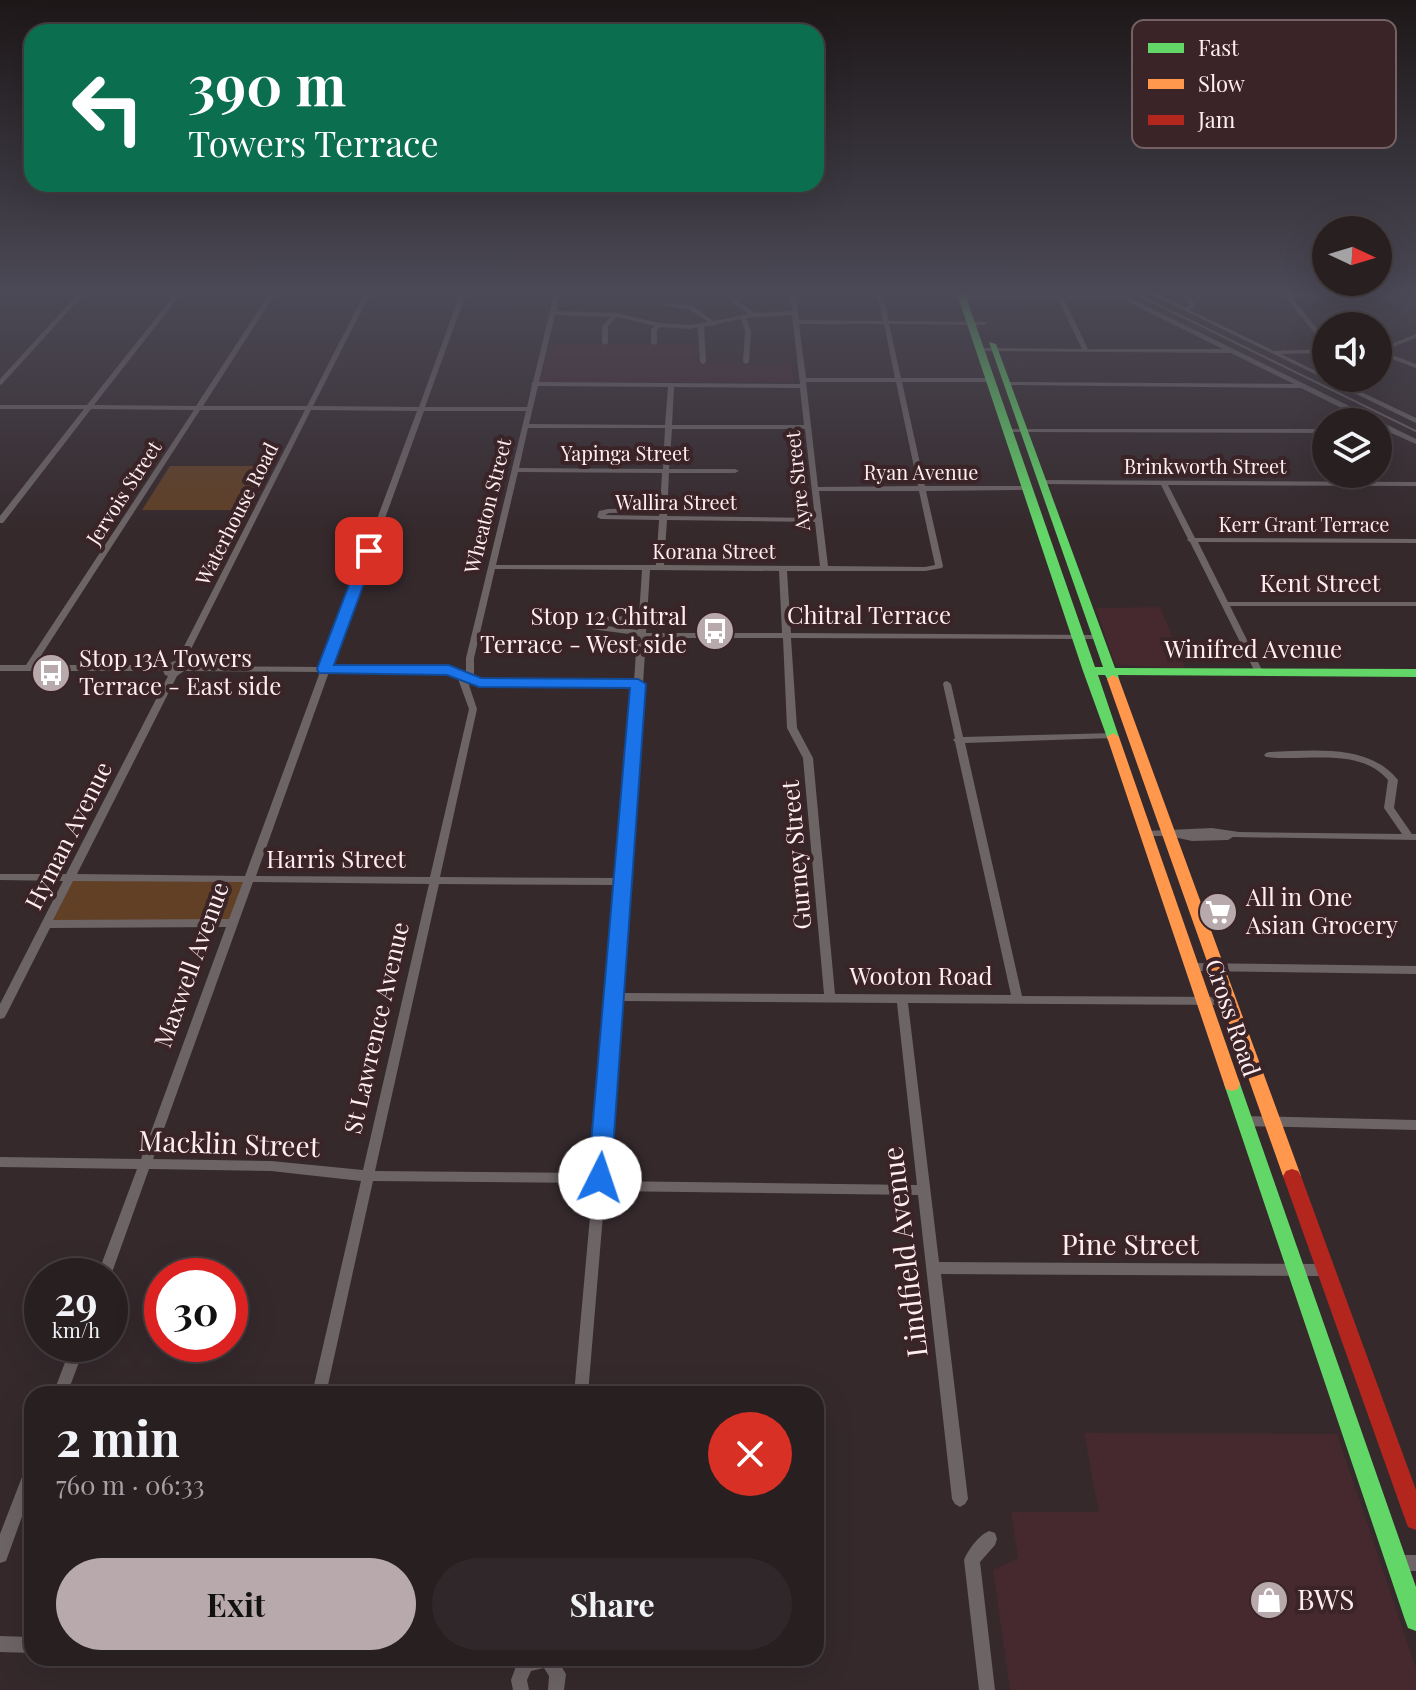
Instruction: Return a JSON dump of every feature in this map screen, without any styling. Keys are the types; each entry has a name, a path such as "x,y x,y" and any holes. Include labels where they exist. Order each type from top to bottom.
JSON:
{"main road":[{"name":"Cross Road","path":"990,373 1016,431 1035,485 1056,522 1416,1519"},
{"name":"Cross Road","path":"1000,373 1006,384 1016,431"},
{"name":"Cross Road","path":"1035,485 1040,523 1089,671 1416,1620"},
{"path":"1040,523 1056,522"},
{"name":"Winifred Avenue","path":"1089,671 1416,673"}],"street":[{"path":"0,521 116,373"},
{"name":"Jervois Street","path":"29,668 221,373"},
{"name":"Waterhouse Road","path":"183,666 325,373"},
{"name":"Maxwell Avenue","path":"111,1258 435,373"},
{"name":"Wheaton Street","path":"470,680 470,658 537,373"},
{"name":"Ayre Street","path":"803,373 824,569"},
{"path":"898,373 922,489"},
{"path":"1276,373 1346,408"},
{"path":"534,384 671,386 991,380"},
{"path":"1006,384 1302,386"},
{"path":"660,568 671,386"},
{"path":"1355,392 1416,421"},
{"path":"0,407 529,409"},
{"path":"526,426 808,427"},
{"path":"1016,431 1312,431"},
{"path":"1394,432 1416,442"},
{"name":"Yapinga Street","path":"515,470 735,471"},
{"path":"1164,483 1259,672"},
{"name":"Brinkworth Street","path":"1035,485 1416,484"},
{"name":"Ryan Avenue","path":"815,489 1035,485"},
{"name":"Korana Street","path":"491,567 936,568 939,562 922,489"},
{"name":"Wallira Street","path":"662,515 601,517 608,511 818,520"},
{"name":"Kerr Grant Terrace","path":"1191,540 1416,541"},
{"path":"582,1386 625,882 646,568"},
{"name":"Gurney Street","path":"783,569 792,728 808,758 830,999"},
{"name":"Kent Street","path":"1224,604 1416,604"},
{"name":"Chitral Terrace","path":"642,618 595,619 587,623 591,627 640,634 1097,637"},
{"path":"0,668 170,671 183,666 449,670 470,680 501,683 638,684"},
{"name":"Hyman Avenue","path":"0,1015 170,671"},
{"name":"St Lawrence Avenue","path":"321,1386 473,709 460,673"},
{"path":"947,684 1017,999"},
{"path":"958,740 1113,735"},
{"path":"1269,755 1324,755 1380,765 1393,780 1389,808 1412,837"},
{"path":"1146,834 1192,838 1239,835 1412,837"},
{"name":"Harris Street","path":"0,877 625,882"},
{"path":"47,924 232,923"},
{"path":"1191,967 1416,970"},
{"name":"Wooton Road","path":"614,997 1228,1001"},
{"name":"Lindfield Avenue","path":"902,999 960,1499"},
{"path":"1244,1121 1416,1125"},
{"name":"Macklin Street","path":"0,1162 271,1166 367,1176 924,1190"},
{"name":"Pine Street","path":"934,1268 1326,1270"},
{"path":"63,1386 72,1362"},
{"path":"0,1555 24,1490"},
{"path":"987,1690 972,1560 989,1539"},
{"path":"1395,1563 1416,1563"},
{"path":"0,1644 24,1645"},
{"path":"520,1666 521,1690"},
{"path":"552,1666 558,1674 556,1690"}],"shaded area":[{"path":"542,373 793,373 794,382 540,382"},
{"path":"170,466 269,466 246,510 142,510"},
{"path":"1160,607 1185,668 1118,665 1096,608"},
{"path":"68,879 248,880 232,923 45,923"},
{"path":"1084,1433 1337,1434 1416,1668 1416,1690 1010,1690 993,1570 1018,1558 1011,1512 1099,1512"}],"tram line":[{"path":"1297,373 1416,431"}],"traffic: fast":[{"path":"988,373 1113,737"},
{"path":"1002,373 1113,679"},
{"path":"1089,671 1416,673"},
{"path":"1232,1084 1416,1620"}],"traffic: slow":[{"path":"1113,679 1292,1176"},
{"path":"1113,737 1232,1084"}],"traffic: jam":[{"path":"1292,1176 1416,1519"}],"place":[{"name":"Stop 12 Chitral Terrace - West side","path":"715,631"},
{"name":"Stop 13A Towers Terrace - East side","path":"51,673"},
{"name":"All in One Asian Grocery","path":"1218,912"},
{"name":"BWS","path":"1269,1600"}],"route":[{"path":"369,551 325,669 449,670 479,682 638,684 600,1178"}]}
